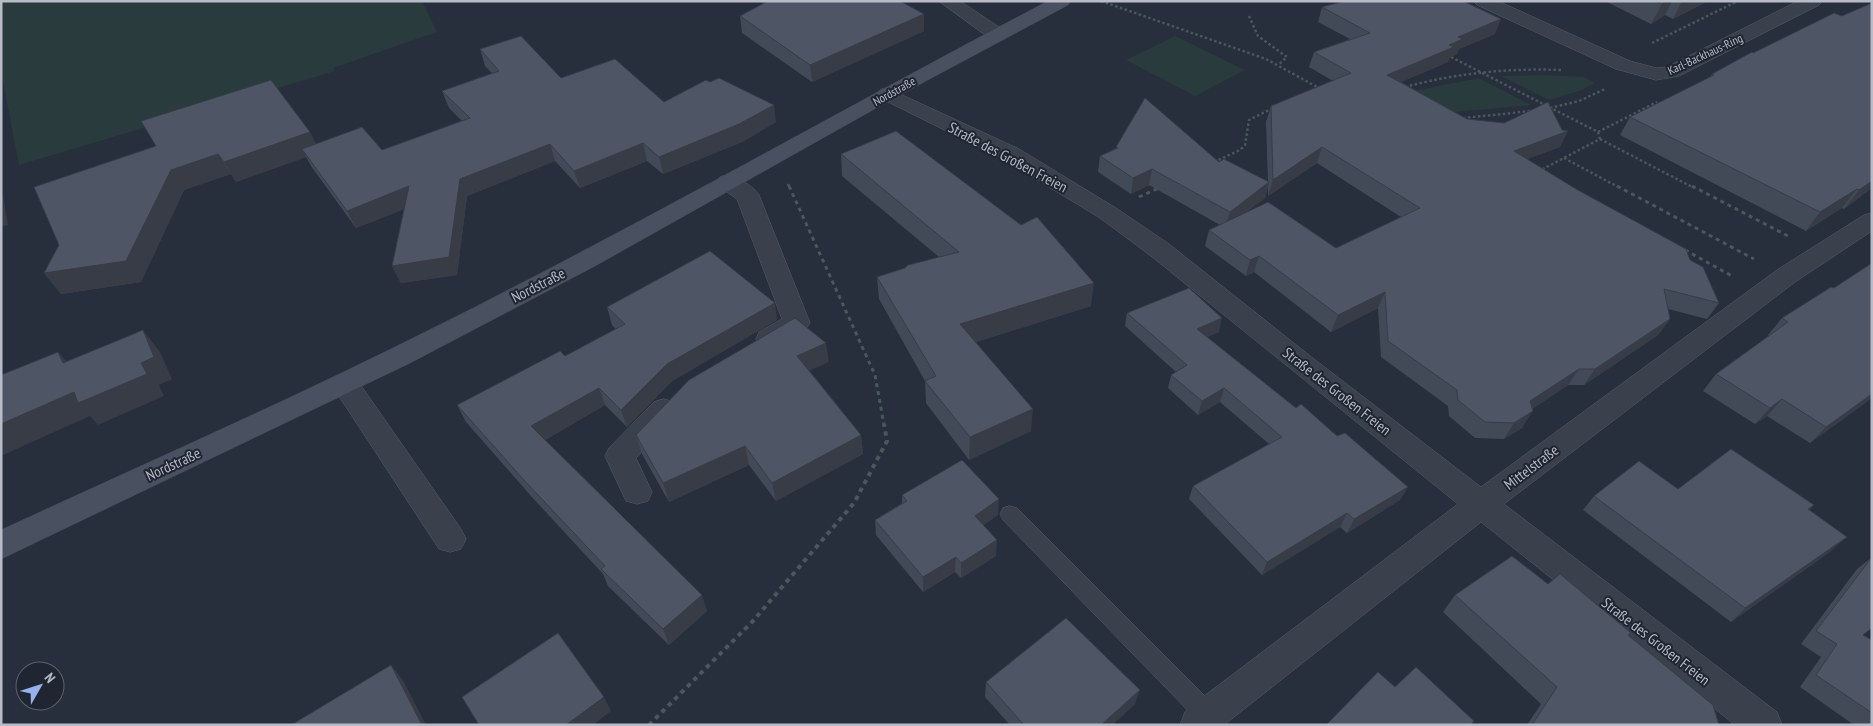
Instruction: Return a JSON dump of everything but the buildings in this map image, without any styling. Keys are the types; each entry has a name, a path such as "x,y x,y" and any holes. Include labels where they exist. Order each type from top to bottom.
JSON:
{"main road":[{"name":"Nordstraße","path":"1,545 345,384 586,260 887,94 1062,1"}],"street":[{"path":"948,1 998,35"},
{"name":"Karl-Backhaus-Ring","path":"1483,1 1623,64 1656,74 1672,72 1813,1"},
{"name":"Straße des Großen Freien","path":"887,94 1010,154 1108,212 1160,250 1764,725"},
{"path":"728,182 747,195 797,323 748,352"},
{"name":"Mittelstraße","path":"1203,720 1481,504 1763,293 1872,220"},
{"path":"345,384 450,539"},
{"path":"637,492 620,456 683,390"}],"lane":[{"path":"1010,514 1203,720"}],"path":[{"path":"1101,1 1278,65 1320,89 1312,93"},
{"path":"1649,44 1738,1"},
{"path":"1249,16 1252,28 1259,39 1287,57 1278,65"},
{"path":"1450,57 1598,132 1600,139 1821,253"},
{"path":"1410,93 1401,89 1448,77 1524,70 1564,70"},
{"path":"1598,132 1663,100 1656,74"},
{"path":"1543,109 1579,100 1610,86"},
{"path":"1213,162 1240,150 1245,145 1246,125 1252,116 1278,106"},
{"path":"1456,118 1486,117 1535,110"},
{"path":"1548,176 1539,171 1600,139"},
{"path":"649,725 753,621 854,503 887,441 875,375 775,156"},
{"path":"1564,158 1786,276"},
{"path":"1108,212 1160,188"},
{"path":"1684,250 1763,293"}],"shaded area":[{"path":"1,1 427,1 423,3 437,32 333,68 335,71 19,165 1,72"},
{"path":"1175,36 1245,70 1195,96 1126,60"},
{"path":"1501,76 1584,77 1595,83 1582,90 1549,100"},
{"path":"1479,78 1531,105 1454,112 1414,91"}]}
